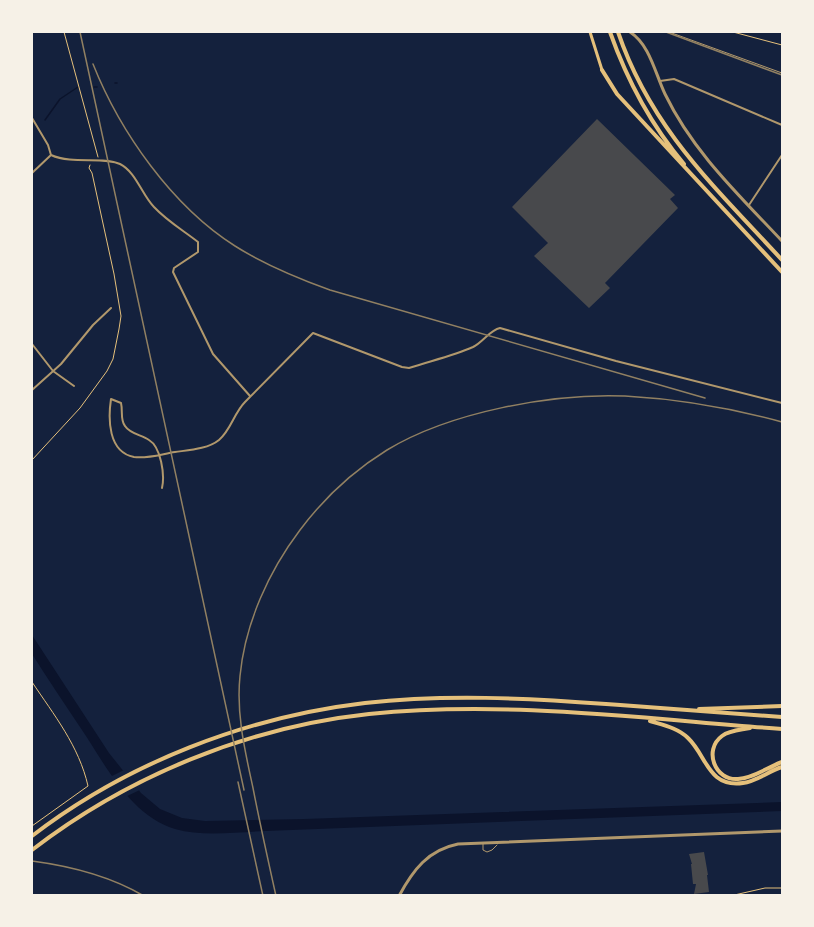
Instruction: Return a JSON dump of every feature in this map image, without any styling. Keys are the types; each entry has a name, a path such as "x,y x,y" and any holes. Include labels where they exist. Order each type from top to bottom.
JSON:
{"highway":[{"path":"610,32 630,82 646,111 669,146 702,185"},
{"path":"618,32 637,79 667,130 705,178 783,260"},
{"path":"602,70 616,94 783,272"},
{"path":"32,836 91,796 150,765 223,735 300,714 364,703 448,698 516,698 783,717"},
{"path":"688,710 783,706"},
{"path":"32,850 90,810 156,774 210,752 276,732 367,714 438,710 516,710 783,729"},
{"path":"643,718 684,734 696,747 711,772 723,780 744,783 783,767"},
{"path":"756,727 730,732 718,740 714,747 713,758 719,771 731,779 742,779 783,762"}],"main road":[{"path":"590,32 602,70"}],"street":[{"path":"630,32 641,42 679,119 702,153 783,241"},
{"path":"660,81 674,79 783,125"},
{"path":"32,117 51,154"},
{"path":"51,154 67,160 114,162 122,165 153,206 198,242 198,252 174,268 173,272 213,354 250,396"},
{"path":"32,173 51,154"},
{"path":"749,205 783,155"},
{"path":"32,390 54,371 93,325 111,308"},
{"path":"162,488 162,474 155,446 126,428 121,403 111,399 110,424 117,446 130,456 150,456 190,449 210,445 226,433 238,409 313,333 402,368 409,368 471,348 500,328 783,404"},
{"path":"32,344 54,371 74,386"},
{"path":"399,896 418,866 429,855 451,845 783,831"}],"lane":[{"path":"669,32 783,73"},
{"path":"484,842 483,850 487,852 499,842"}],"path":[{"path":"32,460 89,398 107,371 114,352 121,316 114,274 89,168 89,165 99,164 99,161 64,32"},
{"path":"733,32 783,45"},
{"path":"32,682 76,751 88,786 32,826"},
{"path":"730,896 741,892 783,888"}],"water":[{"path":"32,635 109,753 141,793 160,809 182,818 205,821 304,819 782,802 782,811 220,833 197,833 175,829 145,813 110,774 32,654"}],"pier":[{"path":"126,769 142,789 125,797 110,777"}],"building":[{"path":"597,119 675,195 670,199 678,208 605,283 610,288 589,308 534,256 548,243 512,207"},
{"path":"704,852 709,892 694,894 696,884 693,884 689,854"}],"waterway":[{"path":"45,120 60,99 78,87"}],"tram line":[{"path":"666,32 782,75"}],"railway":[{"path":"80,32 244,790"},
{"path":"93,64 118,116 150,166 190,210 212,229 258,259 330,290 705,398"},
{"path":"276,896 242,732 239,704 240,676 253,617 269,580 289,546 309,518 329,496 374,458 412,437 471,415 534,402 596,396 645,397 744,412 782,422"},
{"path":"238,782 263,896"},
{"path":"32,861 90,873 144,896"}]}
